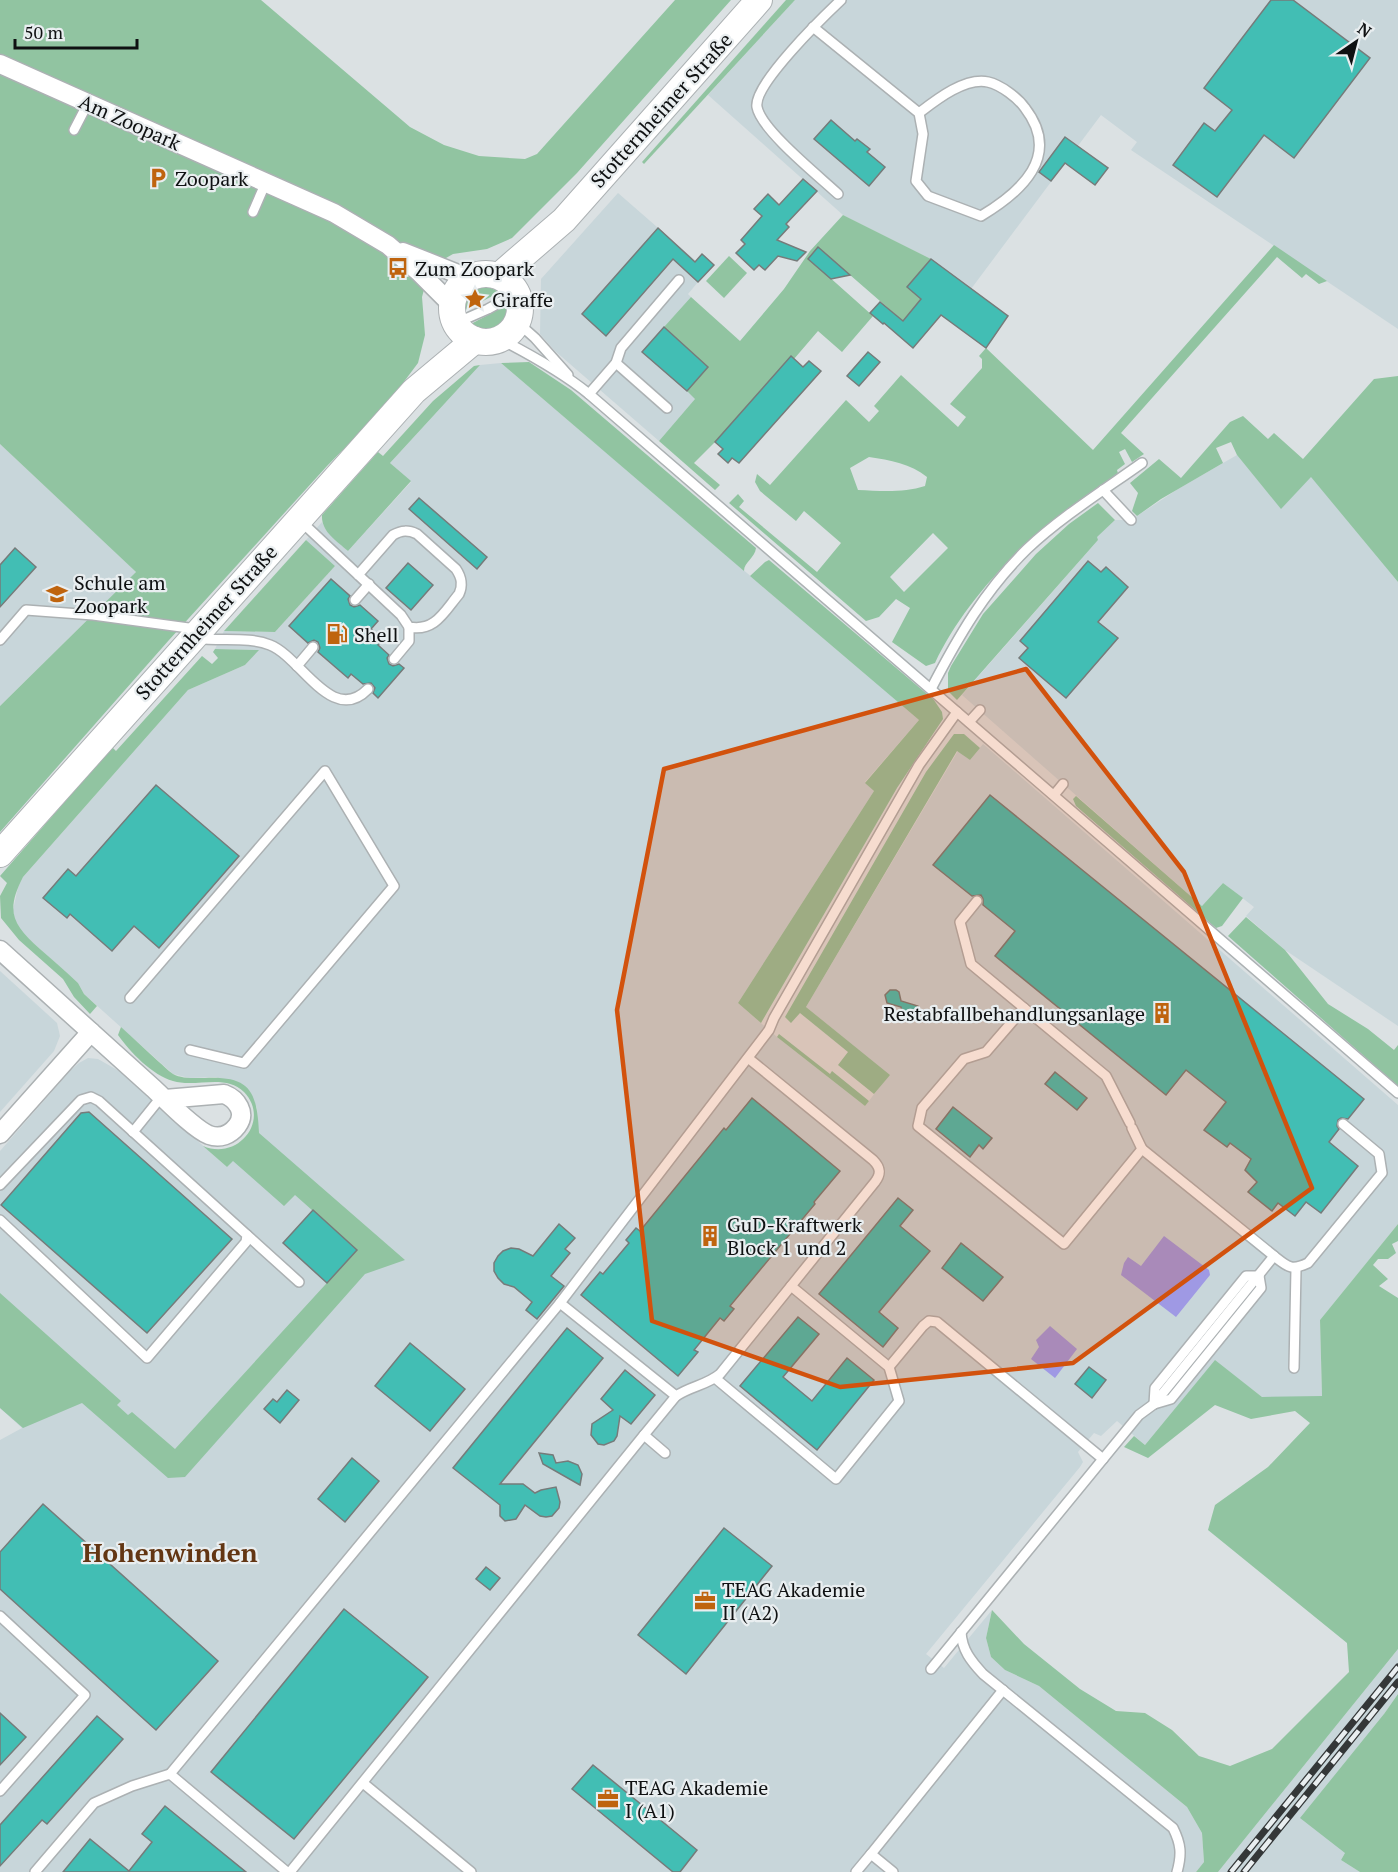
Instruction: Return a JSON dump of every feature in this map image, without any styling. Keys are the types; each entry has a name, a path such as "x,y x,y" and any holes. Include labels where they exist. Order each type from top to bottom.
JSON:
{"main road":[{"name":"Stotternheimer Straße","path":"564,220 759,0"},
{"path":"498,276 564,220"},
{"path":"517,293 564,220"},
{"path":"414,391 454,314 454,295 468,278 488,273 498,276 513,285 520,302 520,312 509,331 483,342 467,336 454,314"},
{"path":"414,391 475,340"},
{"name":"Stotternheimer Straße","path":"0,854 414,391"}],"street":[{"name":"Am Zoopark","path":"0,64 334,213 388,245 468,278"},
{"name":"Am Zoopark","path":"388,245 454,314"},
{"path":"0,950 164,1097"},
{"path":"0,1134 91,1032"}],"lane":[{"path":"838,194 780,141 761,118 757,106 758,95 765,83 813,27 841,0"},
{"path":"813,27 919,113 923,134 916,181 928,196 981,216 1004,202 1031,173 1039,154 1041,138 1035,122 1023,105 1008,92 988,82 972,83 950,90 919,113"},
{"path":"74,130 88,103"},
{"path":"253,212 266,183"},
{"path":"589,394 616,363 621,348 679,280"},
{"path":"454,314 488,309 517,293"},
{"path":"509,331 589,394 1398,1093"},
{"path":"509,331 535,338 576,383"},
{"path":"616,363 667,408"},
{"path":"931,689 951,647 998,581 1028,549 1103,490 1142,463"},
{"path":"1103,490 1131,520"},
{"path":"298,519 402,615 409,627 409,641 394,659"},
{"path":"358,575 393,535 405,530 417,534 456,569 462,582 459,594 429,627 420,629 409,627"},
{"path":"355,600 369,584"},
{"path":"0,640 26,610 93,615 263,643 276,648 326,692 344,700 353,700 368,689"},
{"path":"297,666 313,647"},
{"path":"969,722 980,711"},
{"path":"35,1872 94,1803 132,1786 170,1774 560,1303 769,1030 919,765 957,712"},
{"path":"130,998 325,771 394,886 244,1063 190,1050"},
{"path":"1054,795 1063,784"},
{"path":"977,901 960,922 971,964 1106,1076 1142,1149 1287,1266 1296,1269 1308,1263 1382,1173 1379,1154 1343,1124"},
{"path":"1024,1008 986,1052 964,1059 922,1108 918,1126 1064,1244 1142,1149"},
{"path":"170,1774 288,1872 363,1783 676,1396 715,1378 875,1182 880,1169 873,1160 748,1058"},
{"path":"0,1185 81,1100 91,1097 99,1101 299,1282"},
{"path":"133,1132 164,1097"},
{"path":"0,1220 147,1358 238,1254 246,1242 247,1235"},
{"path":"931,1669 1139,1415 1154,1404 1171,1399 1261,1288 1259,1276 1274,1256"},
{"path":"1294,1368 1296,1269"},
{"path":"1154,1404 1155,1388 1246,1276 1259,1276"},
{"path":"715,1378 836,1479 899,1401 890,1367 791,1286"},
{"path":"560,1303 676,1396"},
{"path":"890,1367 923,1326 929,1322 937,1322 1103,1459"},
{"path":"644,1435 665,1453"},
{"path":"0,1616 85,1695 0,1791"},
{"path":"961,1632 962,1644 969,1658 1003,1690 1173,1828 1180,1844 1181,1858 1177,1872"},
{"path":"856,1872 1003,1690"},
{"path":"363,1783 471,1872"},
{"path":"870,1854 893,1872"}],"highlighted area":[{"path":"1026,669 1184,872 1312,1188 1073,1363 840,1387 652,1321 617,1010 664,769"}],"shaded area":[{"path":"795,0 1398,0 1398,329 1131,150 1137,142 1101,115 971,289 931,259 843,215 708,95"},
{"path":"618,193 696,261 687,271 698,282 688,294 691,297 664,327 708,367 696,398 659,441 555,351 540,334 541,279"},
{"path":"501,363 919,720 865,782 874,791 738,1003 777,1037 865,1106 889,1075 806,1007 958,751 970,760 983,744 1398,1105 1398,1224 1320,1320 1322,1397 1262,1397 1215,1361 1145,1445 1117,1421 1101,1436 1094,1433 1078,1452 1083,1462 1080,1467 926,1654 944,1668 992,1610 986,1638 991,1657 1005,1670 1039,1686 1187,1807 1202,1833 1204,1862 1196,1872 0,1872 0,1440 22,1428 0,1408 0,1151 70,1071 88,1058 98,1059 119,1071 227,1167 258,1132 257,1108 246,1087 216,1077 189,1078 173,1074 84,994 78,983 22,933 13,910 18,887 23,877 188,690 245,665 258,650 215,649 224,631 275,632 335,566 306,540 322,522 326,530 348,551 411,482 390,463 480,365"},
{"name":"Schule am Zoopark","path":"0,444 136,572 0,706"},
{"path":"1237,455 1281,508 1311,476 1398,582 1398,1026 1285,950 1246,916 1254,907 1223,883 1202,906 962,695 1098,540 1096,537 1115,520 1131,520 1178,489"},
{"path":"0,971 57,1023 60,1036 54,1051 0,1112"},
{"path":"1164,1236 1209,1270 1210,1275 1176,1317 1121,1275 1128,1257 1141,1266"},
{"path":"1050,1326 1077,1349 1055,1378 1031,1359 1039,1347 1036,1340"},
{"path":"1398,1649 1398,1694 1384,1714 1345,1853 1341,1860 1360,1872 1218,1872"}],"green space":[{"path":"0,0 261,0 410,127 444,145 479,156 525,159 537,154 675,0 731,0 577,173 512,238 487,249 453,254 439,262 426,282 422,297 425,335 418,363 385,407 327,466 169,640 0,832 0,706 136,572 0,444"},
{"path":"786,0 795,0 644,164 642,162"},
{"path":"843,215 931,259 907,287 921,299 903,321 819,248 809,259 873,316 842,352 818,331 794,359 791,357 694,463 720,485 715,490 659,441 695,399 687,391 708,367 664,327 691,297 740,341 784,289 810,251"},
{"path":"1274,245 1327,281 1319,284 1306,274 1302,278 1277,257 1121,433 1144,454 1132,462 1125,449 1119,452 1125,464 1117,470 1119,477 1065,511 1013,556 968,608 935,663 926,666 892,642 910,608 896,599 879,617 866,621 729,503 738,494 744,501 739,507 817,572 841,543 804,511 796,521 760,491 755,482 757,474 770,485 846,400 869,422 879,411 874,406 901,375 958,427 966,417 950,404 982,368 982,359 979,356 986,348 1093,450","holes":["869,457 892,461 914,469 927,477 925,486 900,491 858,490 850,468","933,533 948,548 904,592 890,577"]},
{"path":"729,256 747,273 724,298 706,281"},
{"path":"486,286 500,292 462,312 465,297 471,291"},
{"path":"507,305 504,319 496,329 483,331 469,325"},
{"path":"529,362 571,390 756,548 744,571 501,363"},
{"path":"480,365 390,463 411,481 348,551 327,531 322,515 378,452 383,456 433,401 474,366"},
{"path":"1398,376 1398,582 1311,477 1281,509 1237,455 1231,442 1216,448 1223,463 1161,499 1137,516 1132,511 1138,493 1130,483 1159,459 1181,478 1230,422 1243,416 1268,439 1274,433 1303,459 1374,379"},
{"path":"1098,503 1115,520 1097,537 1098,540 957,700 948,691 948,673 983,614 1036,554 1069,524"},
{"path":"306,540 335,566 275,632 224,631"},
{"path":"769,560 934,700 942,712 943,719 897,788 761,1023 738,1003 874,791 865,783 919,720 750,576"},
{"path":"215,649 259,650 245,665 188,690 23,877 17,889 13,909 18,925 23,933 78,983 84,994 97,1006 90,1014 74,997 63,979 19,940 1,918 0,896 7,883 0,876 83,781 110,745 116,751 202,656 212,664 218,658 213,652"},
{"path":"954,734 964,734 980,748 970,760 957,751 806,1007 890,1075 874,1094 838,1065 848,1052 800,1013 791,1023 785,1017 926,772"},
{"path":"1076,796 1202,906 1223,883 1243,898 1222,926 1216,928 1076,806 1073,799"},
{"path":"1246,917 1285,950 1328,1004 1368,1029 1394,1050 1398,1045 1398,1086 1228,936"},
{"path":"121,1027 167,1070 177,1076 220,1078 241,1083 253,1097 259,1133 405,1260 365,1274 185,1477 168,1478 82,1403 23,1428 0,1408 0,1293 121,1401 117,1405 128,1415 132,1412 175,1449 357,1250 295,1195 284,1206 233,1161 227,1167 203,1146 216,1149 228,1148 247,1135 254,1114 251,1103 244,1092 228,1083 182,1083 157,1074 129,1049 118,1035"},
{"path":"779,1034 830,1074 832,1071 869,1101 865,1106 777,1037"},
{"path":"1398,1224 1398,1241 1392,1244 1396,1253 1388,1259 1378,1259 1373,1265 1388,1279 1379,1286 1398,1298 1398,1649 1218,1872 1196,1872 1204,1862 1202,1833 1187,1807 1039,1686 1005,1670 991,1657 986,1638 992,1610 1024,1644 1080,1689 1116,1711 1145,1713 1172,1730 1199,1756 1230,1766 1272,1749 1349,1672 1347,1643 1208,1530 1215,1505 1268,1467 1310,1423 1295,1411 1251,1419 1215,1405 1148,1458 1124,1447 1134,1436 1145,1445 1215,1360 1262,1397 1322,1396 1320,1320"},
{"path":"1398,1694 1398,1872 1360,1872 1341,1860 1345,1853 1300,1818"}],"building":[{"path":"1271,0 1293,0 1370,58 1294,158 1264,135 1217,197 1173,165 1204,123 1215,131 1232,110 1204,88"},
{"path":"831,120 855,141 857,139 870,149 867,152 885,167 869,186 814,139"},
{"path":"1065,137 1108,168 1095,185 1065,163 1051,181 1039,172"},
{"path":"803,179 817,191 786,224 789,227 777,240 806,252 797,261 778,256 765,270 759,265 754,270 736,253 745,244 741,240 762,216 754,209 768,194 779,205"},
{"path":"658,228 695,262 702,254 714,265 698,282 673,259 606,336 582,314"},
{"path":"818,247 850,275 831,279 808,259"},
{"path":"931,259 1008,316 986,348 941,315 913,348 870,313 880,302 903,321 921,299 907,287"},
{"path":"664,327 708,367 687,391 642,352"},
{"path":"868,352 880,362 859,386 847,376"},
{"path":"791,356 803,367 809,361 821,371 739,463 732,458 728,463 718,454 723,449 715,442"},
{"path":"419,498 487,557 477,569 409,509"},
{"path":"15,548 36,567 0,607 0,565"},
{"path":"1088,561 1101,572 1106,567 1128,587 1098,622 1118,638 1066,698 1019,658 1028,648 1020,641"},
{"path":"408,563 433,585 411,610 386,588"},
{"name":"Shell","path":"331,579 350,596 348,599 350,605 354,607 360,605 378,621 371,629 383,639 378,645 389,655 387,658 389,664 393,666 399,664 404,668 378,698 373,693 375,688 371,683 363,684 351,674 348,678 318,652 320,648 318,642 314,640 308,643 289,626"},
{"path":"156,785 239,856 159,948 134,926 112,951 70,914 67,918 43,898 68,869 76,876"},
{"name":"Restabfallbehandlungsanlage","path":"990,795 1364,1099 1348,1119 1338,1120 1339,1129 1329,1142 1358,1166 1321,1213 1306,1202 1295,1216 1278,1203 1272,1211 1248,1192 1257,1182 1245,1170 1251,1159 1230,1143 1227,1147 1204,1130 1226,1102 1186,1070 1166,1095 995,956 1015,931 983,905 981,895 972,896 933,865"},
{"path":"890,990 899,992 901,1001 918,1006 921,1013 917,1020 907,1021 901,1007 887,1003 885,995"},
{"path":"1055,1072 1087,1098 1077,1110 1045,1084"},
{"name":"GuD-Kraftwerk Block 1 und 2","path":"752,1098 840,1171 730,1306 734,1309 724,1321 720,1318 694,1350 698,1352 678,1376 581,1295 600,1272 603,1274 629,1243 626,1240 636,1228 640,1231 724,1128 726,1130"},
{"path":"953,1107 992,1138 983,1149 979,1145 970,1157 936,1129"},
{"path":"89,1112 232,1239 147,1333 1,1205 81,1113"},
{"path":"898,1198 913,1210 900,1226 930,1251 879,1312 898,1328 883,1347 819,1294"},
{"path":"313,1210 357,1250 327,1283 283,1243"},
{"path":"559,1224 575,1238 565,1249 570,1253 551,1276 564,1286 537,1319 526,1310 532,1302 514,1287 504,1284 498,1278 494,1271 494,1263 503,1251 511,1248 533,1256"},
{"path":"961,1243 1003,1277 983,1301 942,1268"},
{"path":"798,1317 819,1334 783,1377 812,1401 847,1358 874,1380 817,1450 740,1386"},
{"path":"567,1328 603,1358 500,1484 523,1484 535,1493 556,1487 560,1502 559,1508 552,1516 546,1517 540,1516 525,1505 516,1519 505,1521 500,1516 500,1505 453,1468"},
{"path":"410,1343 465,1389 430,1431 375,1386"},
{"path":"1089,1367 1106,1380 1092,1398 1075,1384"},
{"path":"625,1370 655,1395 631,1424 620,1416 614,1441 604,1445 598,1444 591,1435 592,1424 613,1410 601,1399"},
{"path":"287,1390 299,1400 280,1423 264,1409 273,1399 277,1402"},
{"path":"539,1453 553,1455 556,1463 568,1461 578,1465 582,1474 580,1485 543,1464"},
{"path":"352,1458 379,1481 345,1522 318,1499"},
{"path":"43,1504 218,1661 156,1730 0,1589 0,1552"},
{"name":"TEAG Akademie II (A2)","path":"724,1528 772,1566 686,1674 638,1635"},
{"path":"486,1567 500,1578 490,1590 476,1579"},
{"path":"344,1609 428,1677 294,1839 211,1772"},
{"path":"0,1713 26,1737 0,1765"},
{"path":"97,1716 123,1739 47,1824 42,1820 0,1866 0,1825"},
{"name":"TEAG Akademie I (A1)","path":"593,1765 697,1850 680,1872 673,1872 572,1789"},
{"path":"165,1806 246,1872 63,1872 90,1839 129,1871 152,1842 142,1834"}],"railway":[{"path":"1231,1872 1398,1667"},
{"path":"1244,1872 1398,1682"}],"place":[{"name":"Zoopark","path":"158,178"},
{"name":"Zum Zoopark","path":"398,268"},
{"name":"Giraffe","path":"475,299"},
{"name":"Schule am Zoopark","path":"57,594"},
{"name":"Shell","path":"337,634"},
{"name":"Restabfallbehandlungsanlage","path":"1162,1013"},
{"name":"GuD-Kraftwerk Block 1 und 2","path":"710,1236"},
{"name":"TEAG Akademie II (A2)","path":"705,1601"},
{"name":"TEAG Akademie I (A1)","path":"608,1799"}],"district":[{"name":"Hohenwinden","path":"170,1552"}]}
